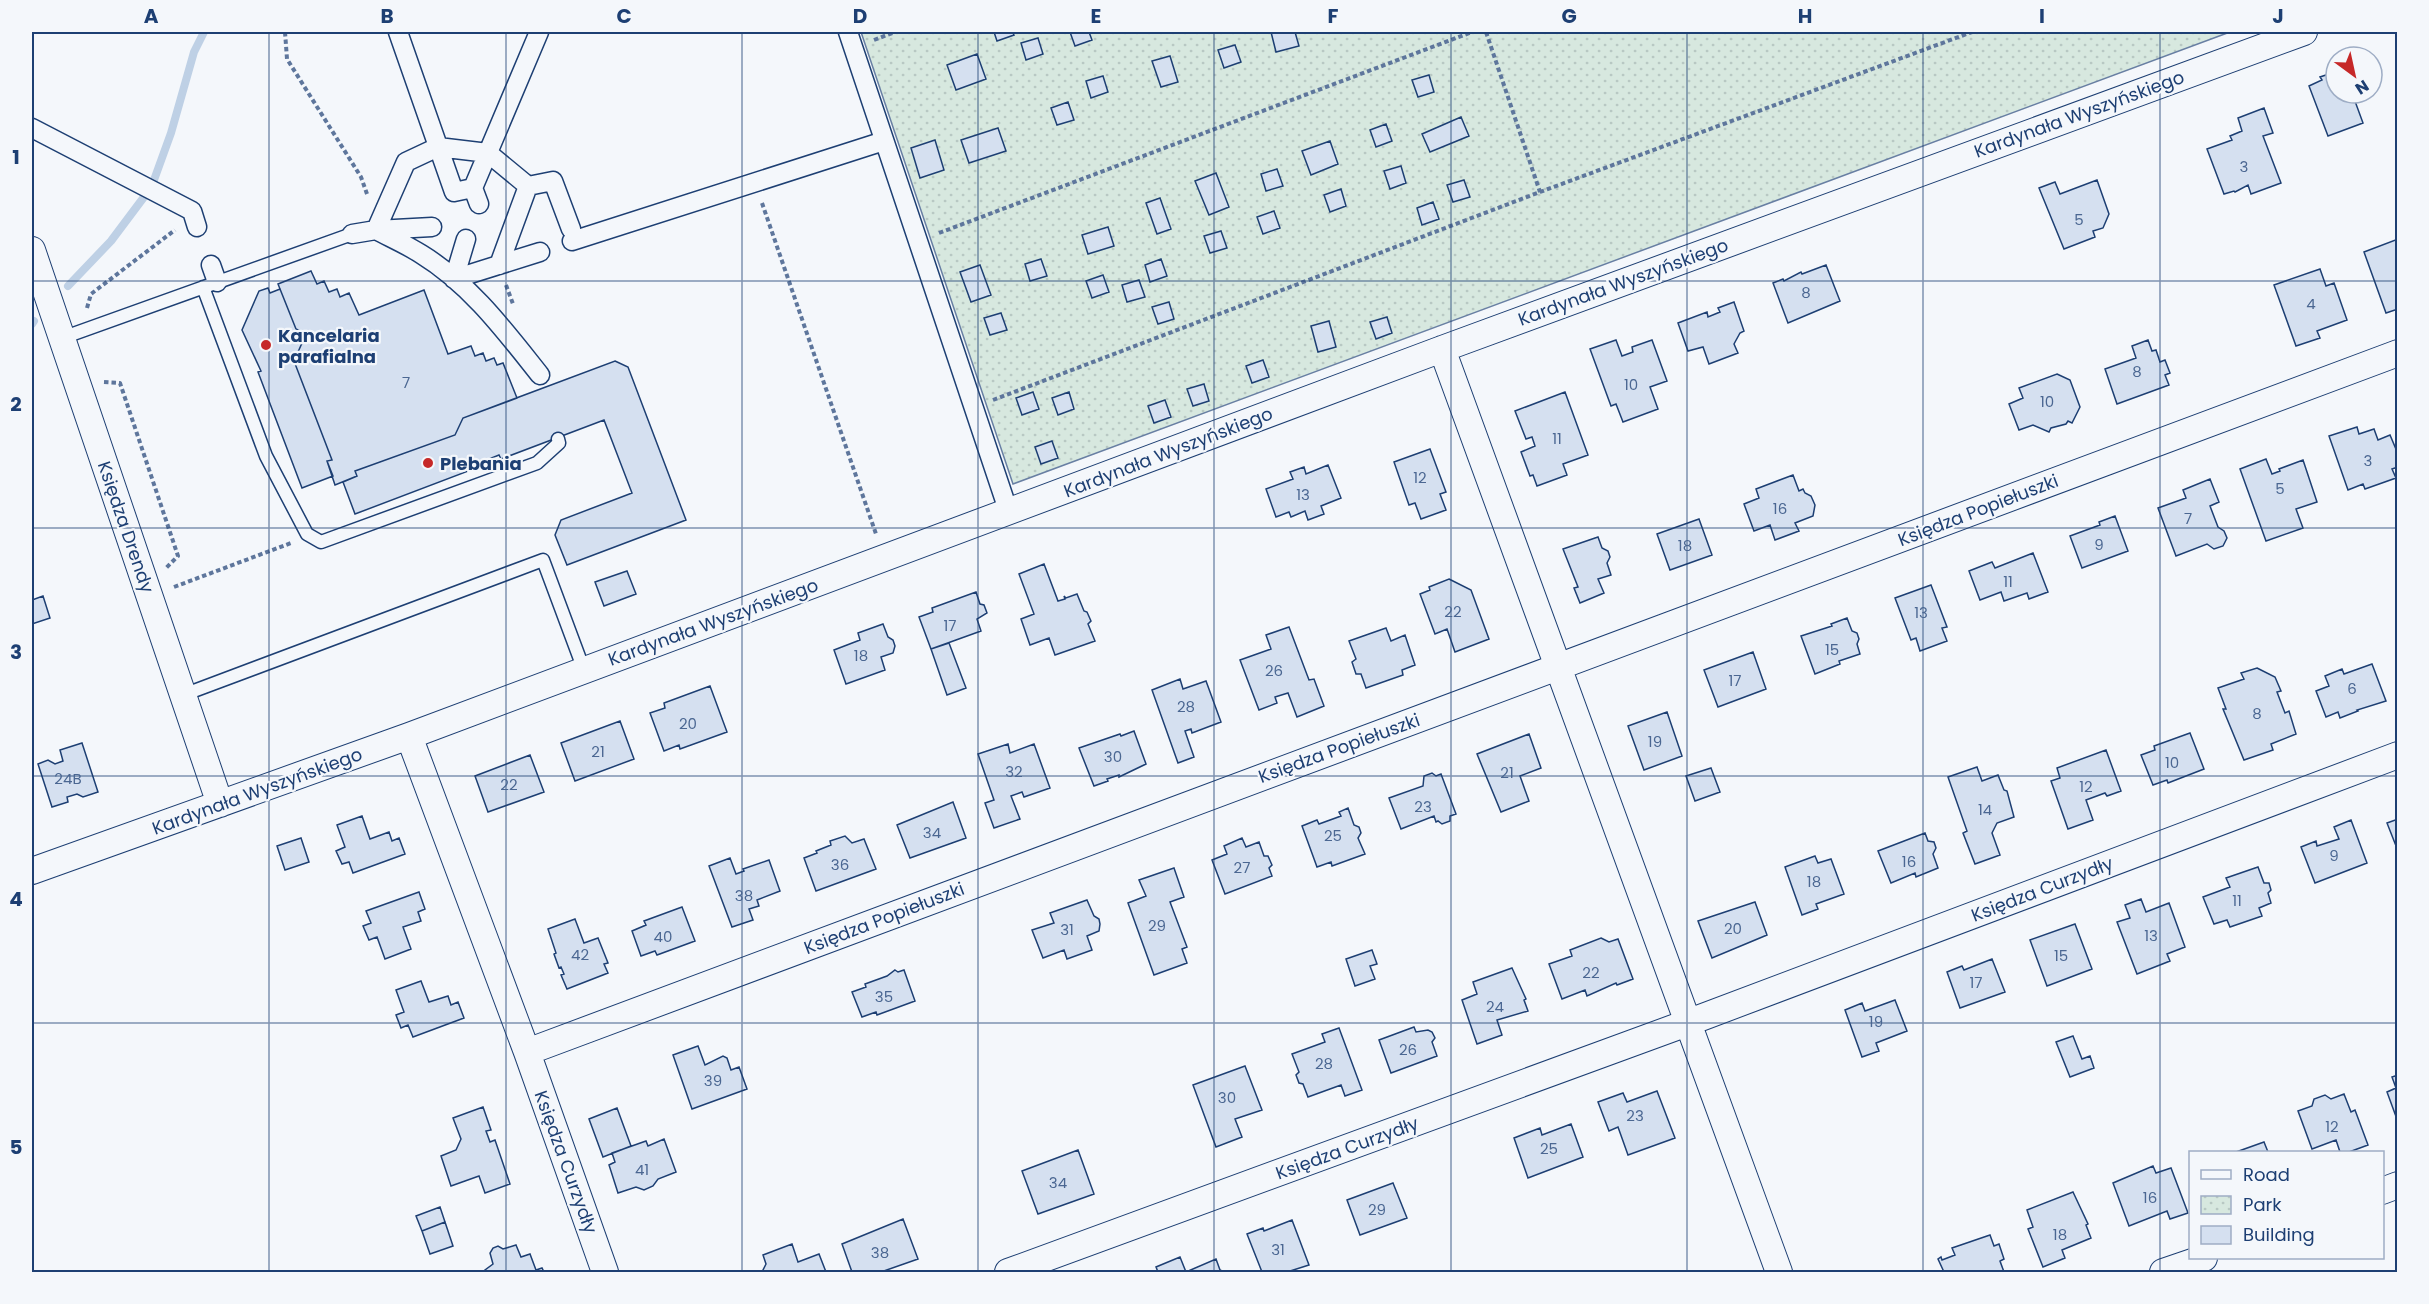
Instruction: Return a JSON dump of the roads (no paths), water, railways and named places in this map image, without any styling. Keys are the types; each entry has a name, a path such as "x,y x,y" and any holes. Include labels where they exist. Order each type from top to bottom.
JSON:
{"street":[{"path":"398,32 454,192 476,196 488,153 539,32"},
{"path":"848,32 1009,513"},
{"name":"Kardynała Wyszyńskiego","path":"32,872 409,736 1442,349 2304,32"},
{"path":"32,128 192,211 196,224"},
{"path":"528,186 553,180 572,235 755,183 884,141"},
{"path":"376,230 406,162 438,147 488,153 528,186"},
{"path":"499,265 528,186"},
{"path":"352,234 376,230 432,227"},
{"path":"376,230 422,255 454,279 495,317 540,375"},
{"path":"454,279 466,239"},
{"name":"Księdza Drendy","path":"32,250 154,595 183,695 220,804"},
{"path":"454,279 540,252"},
{"path":"1442,349 1779,1272"},
{"name":"Księdza Popiełuszki","path":"527,1052 2397,353"},
{"path":"409,736 527,1052"},
{"name":"Księdza Curzydły","path":"1008,1272 1687,1023 2397,755"},
{"name":"Księdza Curzydły","path":"527,1052 605,1272"},
{"path":"2163,1272 2199,1259"}],"lane":[{"path":"62,338 210,278 352,234"},
{"path":"210,278 266,456 307,534 321,542 537,463 560,443 558,440"},
{"path":"183,695 543,560 584,670"}],"waterway":[{"path":"154,180 171,133 194,52 204,32"},
{"path":"68,286 111,241 144,197"}],"place":[{"name":"Kancelaria parafialna","path":"266,345"},
{"name":"Plebania","path":"428,463"}]}
